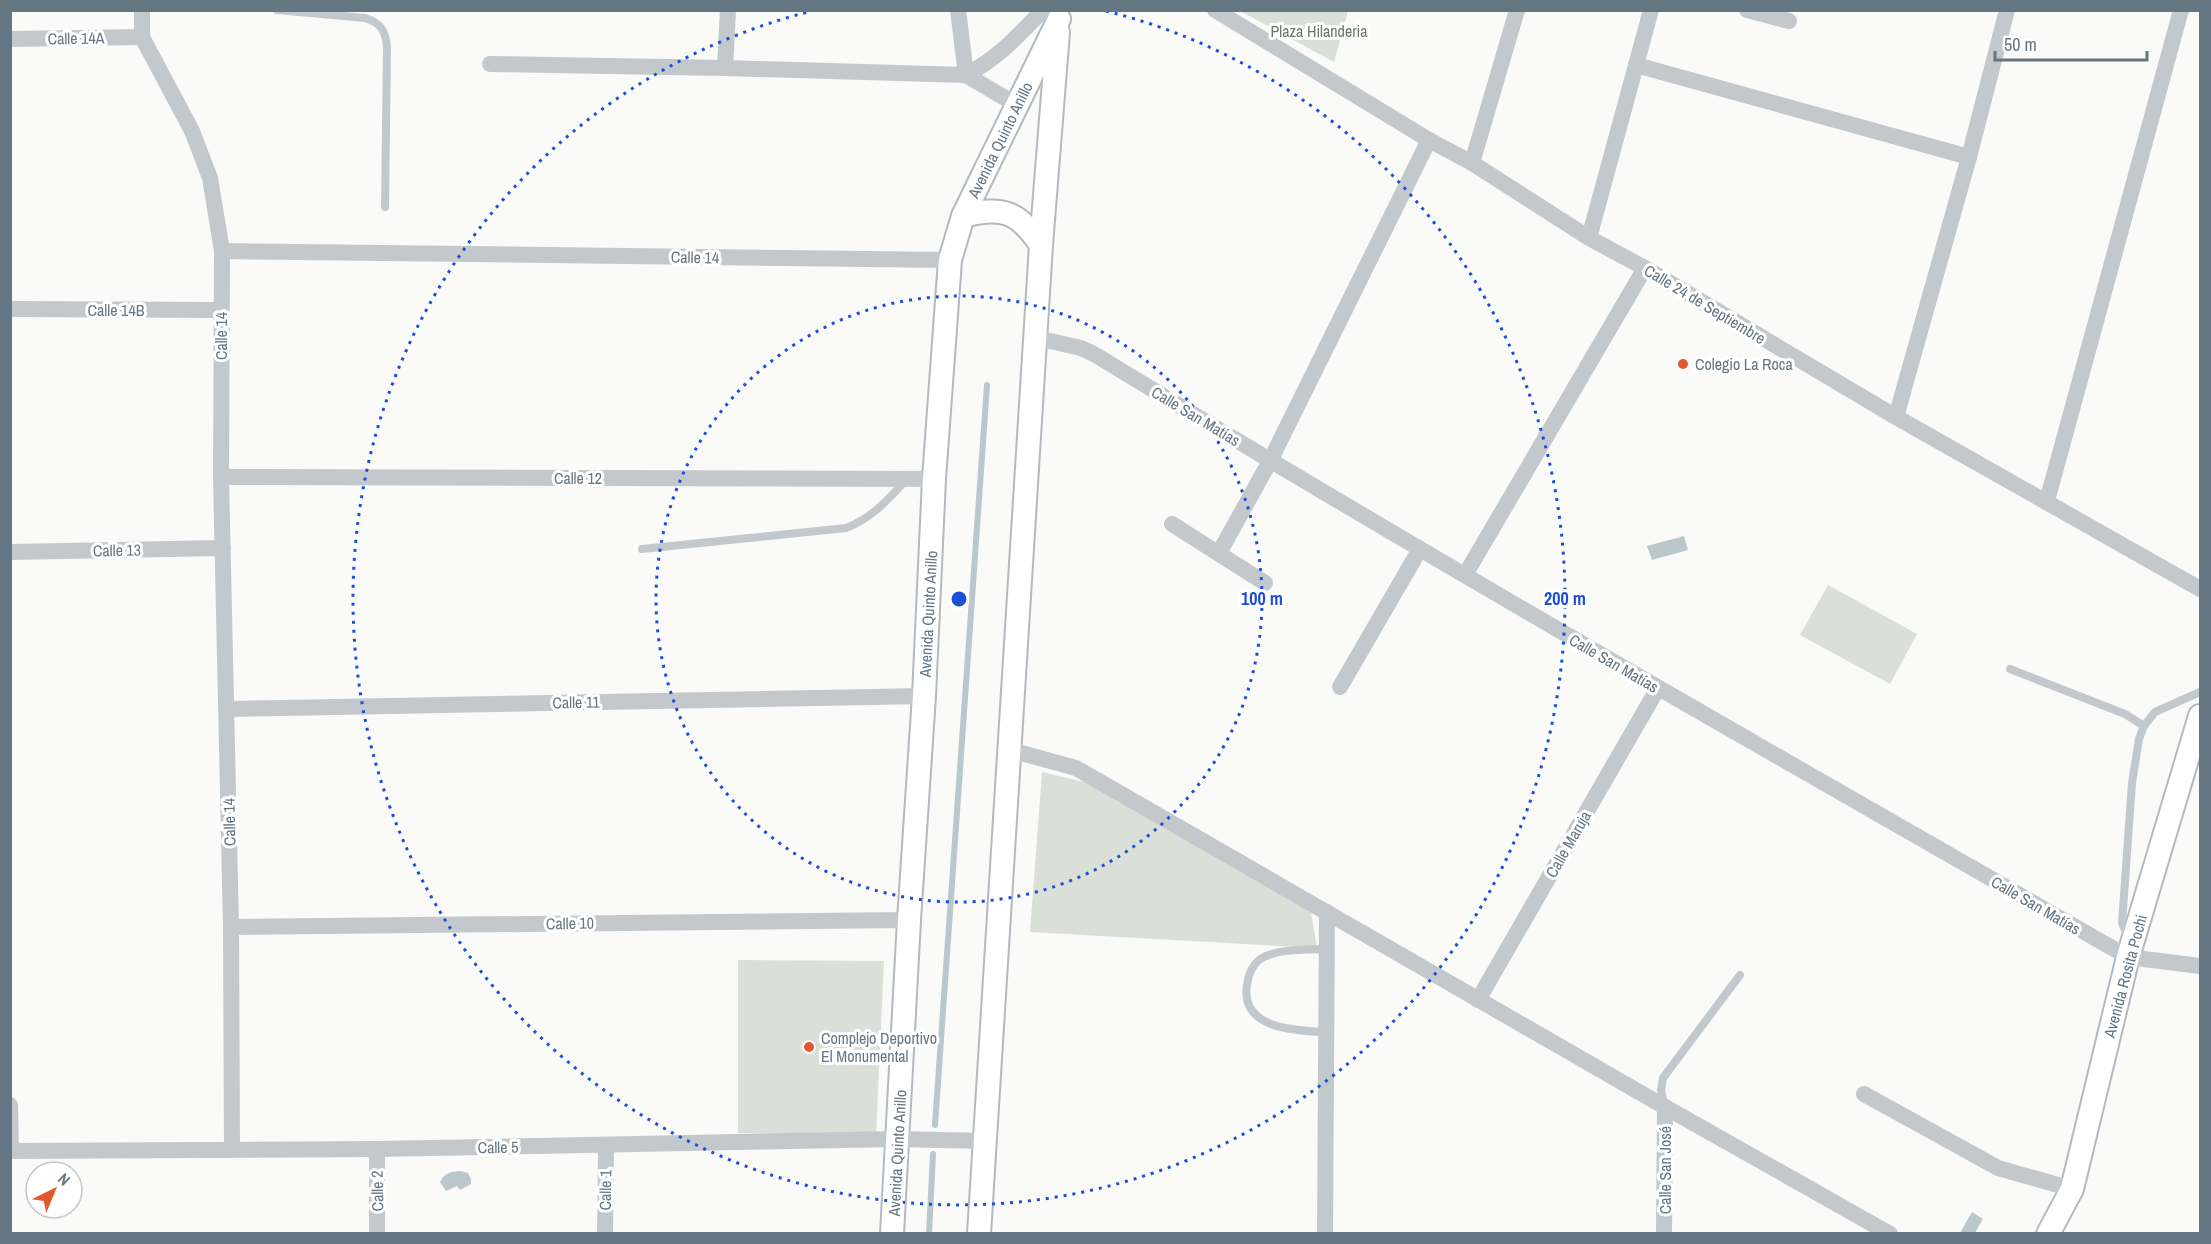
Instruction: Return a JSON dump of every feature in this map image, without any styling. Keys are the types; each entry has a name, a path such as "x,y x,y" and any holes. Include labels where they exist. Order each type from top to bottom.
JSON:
{"main road":[{"name":"Avenida Quinto Anillo","path":"892,1233 924,696 934,479 950,260 963,216 1017,105 1054,13"},
{"name":"Avenida Quinto Anillo","path":"979,1233 1037,338 1054,13"},
{"path":"963,216 985,210 1008,213 1028,226 1041,244"},
{"name":"Avenida Rosita Pochi","path":"2048,1233 2072,1189 2130,951 2200,716"}],"street":[{"path":"142,10 142,37 192,130 210,178 222,251"},
{"path":"725,68 728,10"},
{"path":"958,10 966,75"},
{"name":"Calle 24 de Septiembre","path":"1215,10 1429,140 1472,163 1589,238 1645,268 1896,417 2200,589"},
{"path":"1472,163 1517,10"},
{"path":"1589,238 1651,10"},
{"path":"1747,10 1789,21"},
{"path":"1896,417 1969,157 2007,10"},
{"path":"2047,501 2181,10"},
{"path":"966,75 986,64 1054,13"},
{"name":"Calle 14A","path":"10,39 142,37"},
{"path":"490,64 966,75 1017,105"},
{"path":"1636,65 1969,157"},
{"path":"1219,553 1270,461 1429,140"},
{"name":"Calle 14","path":"232,1148 231,927 221,477 222,251 950,260"},
{"path":"1465,575 1645,268"},
{"name":"Calle 14B","path":"10,309 221,310"},
{"name":"Calle San Matías","path":"1037,338 1081,348 1094,354 1270,461 1658,688 2130,951 2200,966"},
{"name":"Calle 12","path":"221,477 934,479"},
{"path":"1172,524 1265,583"},
{"name":"Calle 13","path":"10,552 223,548"},
{"path":"1340,687 1420,549"},
{"name":"Calle Maruja","path":"1478,1000 1658,688"},
{"name":"Calle 11","path":"227,709 924,696"},
{"path":"1010,750 1076,768 1665,1107 1890,1233"},
{"path":"1325,1233 1327,912"},
{"name":"Calle 10","path":"231,927 909,920"},
{"path":"1864,1094 1998,1168 2072,1189"},
{"path":"10,1105 11,1150"},
{"name":"Calle San José","path":"1665,1107 1665,1233"},
{"name":"Calle 5","path":"11,1150 377,1149 898,1139 985,1141"},
{"name":"Calle 1","path":"605,1233 606,1146"},
{"name":"Calle 2","path":"377,1149 378,1233"}],"lane":[{"path":"277,10 365,18 375,21 383,28 387,38 385,207"},
{"path":"642,549 846,528 861,522 881,507 906,479"},
{"path":"2010,669 2125,714 2144,726"},
{"path":"2130,951 2122,923 2132,783 2139,739 2144,726 2155,712 2200,692"},
{"path":"1326,1032 1296,1031 1269,1024 1252,1011 1246,995 1249,975 1259,960 1280,952 1327,949"},
{"path":"1665,1107 1660,1090 1663,1078 1740,975"}],"green space":[{"name":"Plaza Hilanderia","path":"1348,10 1334,62 1240,11"},
{"path":"1828,585 1917,634 1890,684 1800,635"},
{"path":"1042,772 1096,785 1311,912 1317,948 1030,932"},
{"name":"Complejo Deportivo El Monumental","path":"738,960 884,961 876,1136 738,1133"}],"shaded area":[{"path":"1684,536 1688,550 1652,560 1647,546"},
{"path":"461,1171 468,1173 471,1184 460,1190 457,1186 446,1191 440,1182 444,1176"},
{"path":"1972,1212 1983,1219 1975,1233 1960,1233"}],"waterway":[{"path":"935,1125 987,385"},
{"path":"929,1234 933,1154"}],"place":[{"name":"Colegio La Roca","path":"1683,364"},
{"name":"Complejo Deportivo El Monumental","path":"809,1047"}]}
